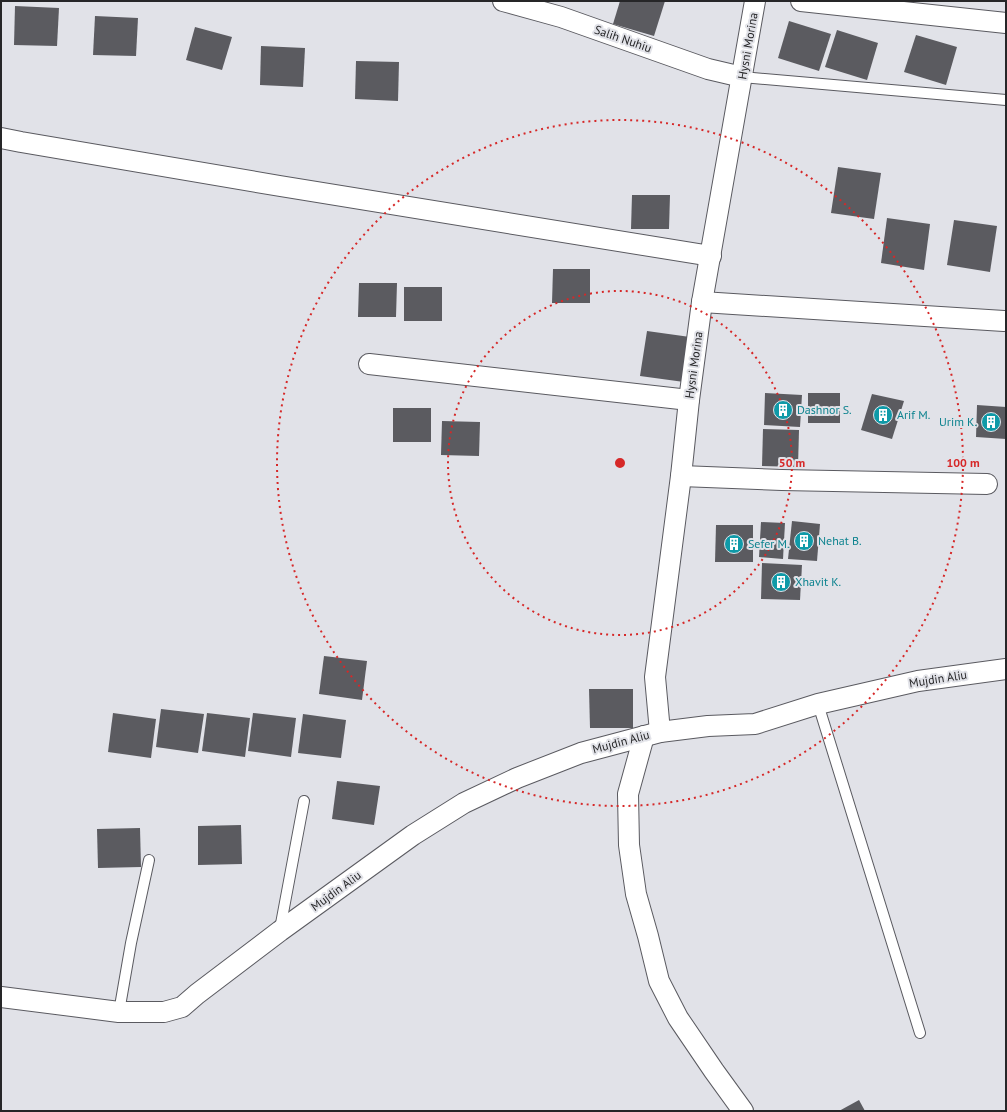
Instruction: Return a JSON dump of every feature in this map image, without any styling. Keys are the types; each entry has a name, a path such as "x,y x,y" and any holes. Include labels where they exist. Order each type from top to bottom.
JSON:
{"street":[{"name":"Salih Nuhiu","path":"503,1 561,17 708,69 742,77"},
{"name":"Hysni Morina","path":"652,734 655,677 702,302 755,1"},
{"path":"801,1 1006,23"},
{"path":"1,138 280,186 711,256"},
{"path":"702,302 1004,321"},
{"path":"369,364 689,400"},
{"path":"681,476 782,480 987,484"},
{"name":"Mujdin Aliu","path":"1,997 119,1012 164,1012 182,1007 280,931 413,835 464,803 517,778 581,753 652,734 708,726 755,724 818,704 918,681 1006,669"},
{"path":"652,734 628,794 629,845 636,894 659,981 678,1018 743,1111"}],"lane":[{"path":"742,77 1006,100"},
{"path":"818,704 920,1032"},
{"path":"280,931 304,801"},
{"path":"119,1012 131,943 149,860"}],"building":[{"path":"620,1 665,1 654,36 613,24"},
{"path":"15,6 59,8 57,46 14,45"},
{"path":"95,16 138,18 136,56 93,55"},
{"path":"789,21 831,34 819,71 778,58"},
{"path":"195,27 232,37 222,70 186,60"},
{"path":"837,30 878,43 867,80 825,67"},
{"path":"916,35 957,47 946,85 904,72"},
{"path":"261,46 305,48 303,87 260,85"},
{"path":"356,61 399,62 398,101 355,99"},
{"path":"838,167 881,173 874,219 831,213"},
{"path":"632,195 670,195 669,229 631,229"},
{"path":"887,218 930,224 924,270 881,263"},
{"path":"954,220 997,226 990,272 947,265"},
{"path":"553,269 590,269 590,303 552,303"},
{"path":"359,283 397,283 396,317 358,317"},
{"path":"404,287 442,287 442,321 404,321"},
{"path":"647,331 690,337 684,382 640,376"},
{"name":"Dashnor S.","path":"765,393 802,395 800,427 764,425"},
{"path":"808,393 840,393 840,423 808,423"},
{"name":"Arif M.","path":"872,394 904,401 892,439 861,430"},
{"name":"Urim K.","path":"977,405 1006,407 1006,439 976,437"},
{"path":"393,408 431,408 431,442 393,442"},
{"path":"442,421 480,422 479,456 441,455"},
{"path":"763,429 799,430 798,467 762,466"},
{"name":"Nehat B.","path":"792,521 820,524 817,561 788,559"},
{"path":"761,522 785,523 783,559 759,557"},
{"name":"Sefer M.","path":"716,525 753,525 753,562 715,562"},
{"name":"Xhavit K.","path":"762,563 802,565 800,600 761,599"},
{"path":"324,656 367,661 362,700 319,694"},
{"path":"589,689 633,689 633,728 590,728"},
{"path":"161,709 204,714 198,753 156,747"},
{"path":"113,713 156,719 151,758 108,752"},
{"path":"207,713 250,718 245,757 202,751"},
{"path":"253,713 296,718 291,757 248,751"},
{"path":"303,714 346,720 341,758 298,753"},
{"path":"337,781 380,786 374,825 332,819"},
{"path":"241,825 242,864 198,865 198,826"},
{"path":"140,828 141,867 98,868 97,829"},
{"path":"859,1100 865,1111 839,1111"}],"place":[{"name":"Dashnor S.","path":"783,410"},
{"name":"Arif M.","path":"883,415"},
{"name":"Urim K.","path":"991,422"},
{"name":"Nehat B.","path":"804,541"},
{"name":"Sefer M.","path":"734,544"},
{"name":"Xhavit K.","path":"781,582"}]}
